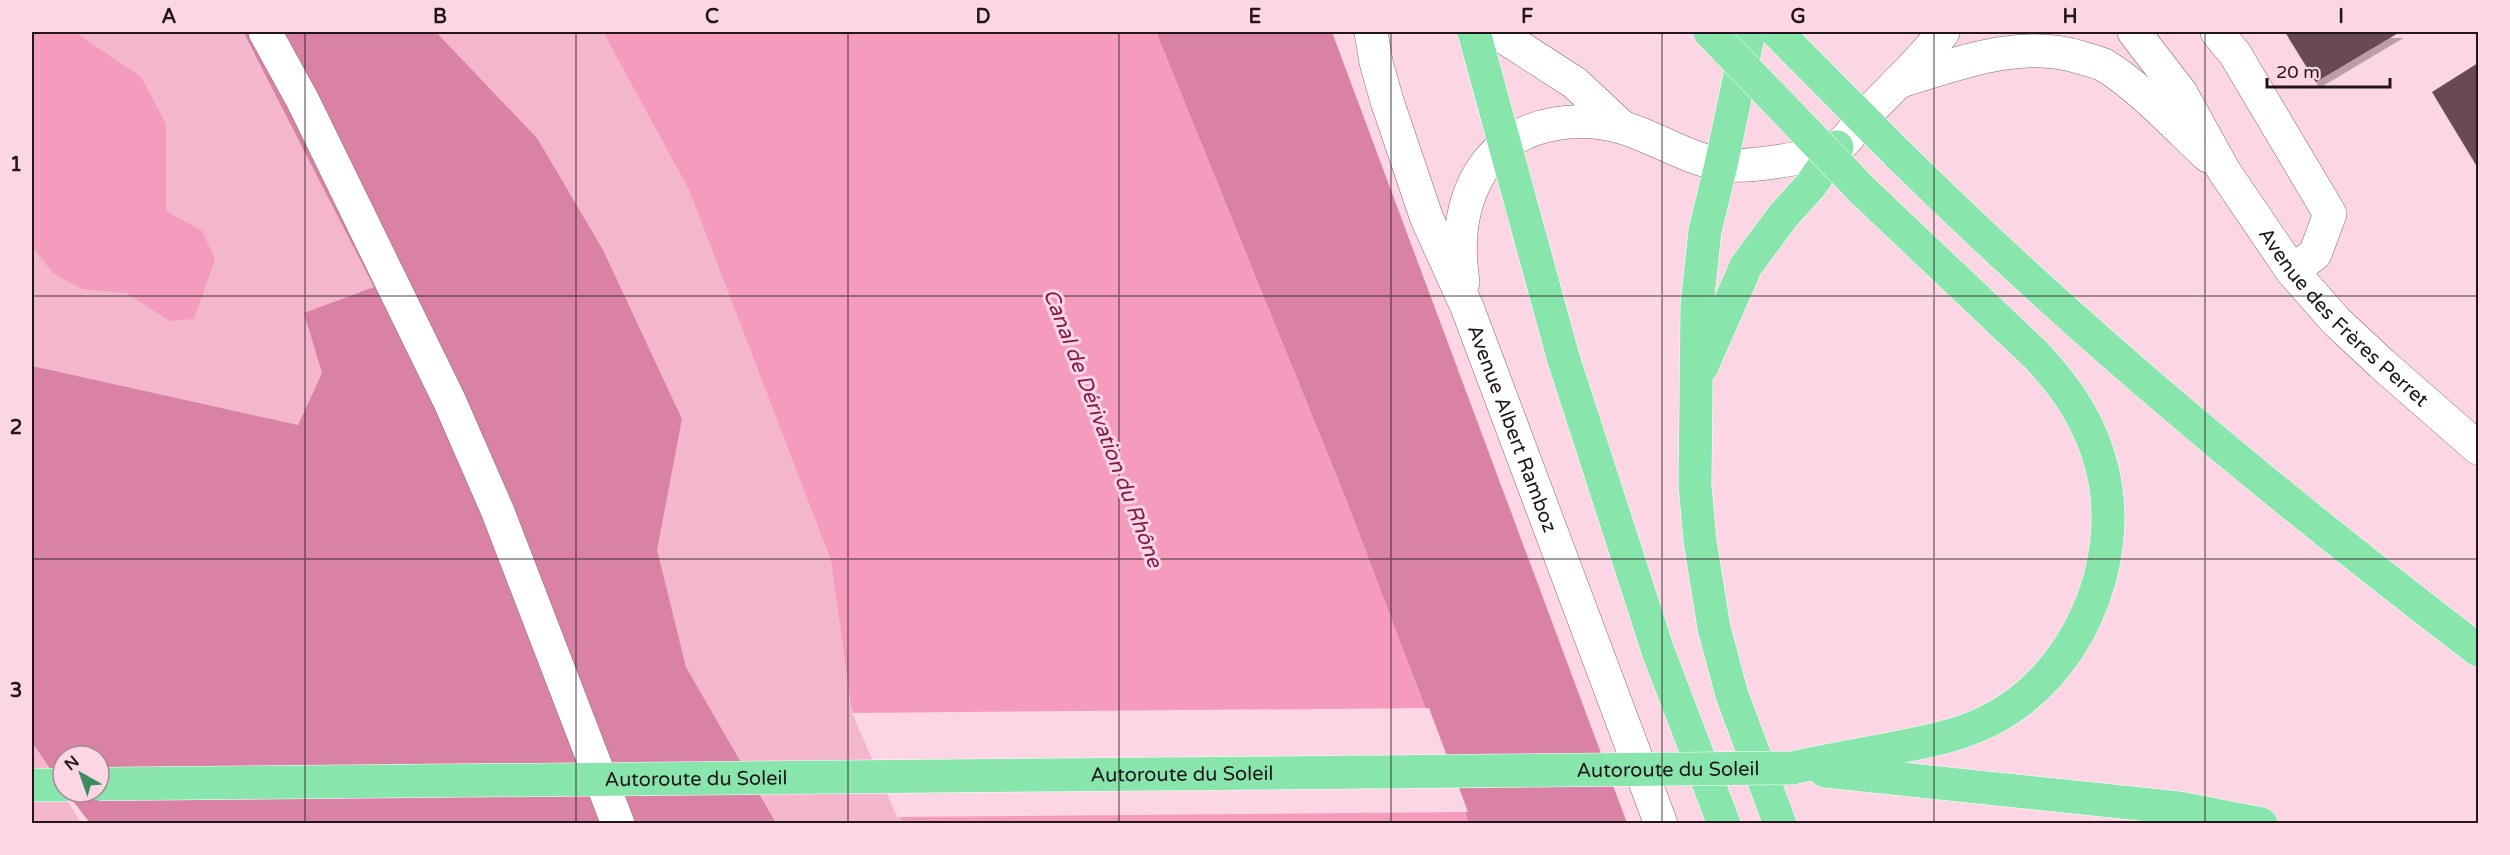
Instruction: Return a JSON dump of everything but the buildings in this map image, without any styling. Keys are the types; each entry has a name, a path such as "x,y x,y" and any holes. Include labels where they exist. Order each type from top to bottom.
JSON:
{"highway":[{"path":"1474,32 1563,357 1658,651 1724,824"},
{"path":"1710,32 1863,191 2036,355 2062,384 2086,423 2102,468 2108,509 2103,567 2080,630 2051,673 2013,707 1988,721 1949,737 1792,768"},
{"path":"1749,32 1705,231 1697,305 1695,485 1702,561 1714,628 1732,695 1780,824"},
{"path":"1777,32 1897,153 2002,254 2124,364 2367,565 2478,650"},
{"path":"1695,381 1746,266 1783,216 1811,185 1837,147"},
{"name":"Autoroute du Soleil","path":"111,784 1792,768 2168,807 2261,824"},
{"path":"32,785 51,785"}],"street":[{"path":"265,32 303,101 454,412 498,512 618,824"},
{"name":"Avenue Albert Ramboz","path":"1371,32 1376,62 1387,101 1427,219 1467,307 1661,824"},
{"path":"1496,32 1575,83 1622,127"},
{"path":"1467,307 1460,261 1461,230 1471,192 1480,171 1492,154 1524,132 1568,121 1596,122 1622,127 1694,158 1721,165 1786,161 1837,147 1943,32"},
{"path":"2134,32 2188,102 2224,171"},
{"path":"2217,32 2235,54 2330,214 2315,254 2292,271"},
{"path":"1896,82 1992,54 2020,51 2069,54 2102,64 2123,79 2224,171"},
{"name":"Avenue des Frères Perret","path":"2224,171 2292,271 2344,328 2478,448"}],"shaded area":[{"path":"32,32 242,32 375,287 305,313 322,373 298,425 32,368"},
{"path":"243,32 436,32 537,138 603,250 682,419 657,550 686,667 776,823 90,823 75,804 111,804 111,744 51,744 51,771 32,742 32,366 298,425 322,373 304,313 374,287"},
{"path":"436,32 603,32 689,190 831,561 851,706 903,823 776,823 686,667 656,550 682,419 537,138"},
{"path":"1156,32 1332,32 1627,823 1469,823 1345,497"},
{"path":"32,742 51,773 51,804 70,804 81,823 32,823"}],"water":[{"path":"32,32 75,32 141,77 166,124 166,211 202,231 215,259 194,319 170,321 126,293 82,289 53,273 32,246"},
{"name":"Canal de Dérivation du Rhône","path":"603,32 1156,32 1345,497 1469,823 903,823 851,706 831,561 689,190"}],"pier":[{"path":"1429,708 1468,812 897,817 852,713"}]}
